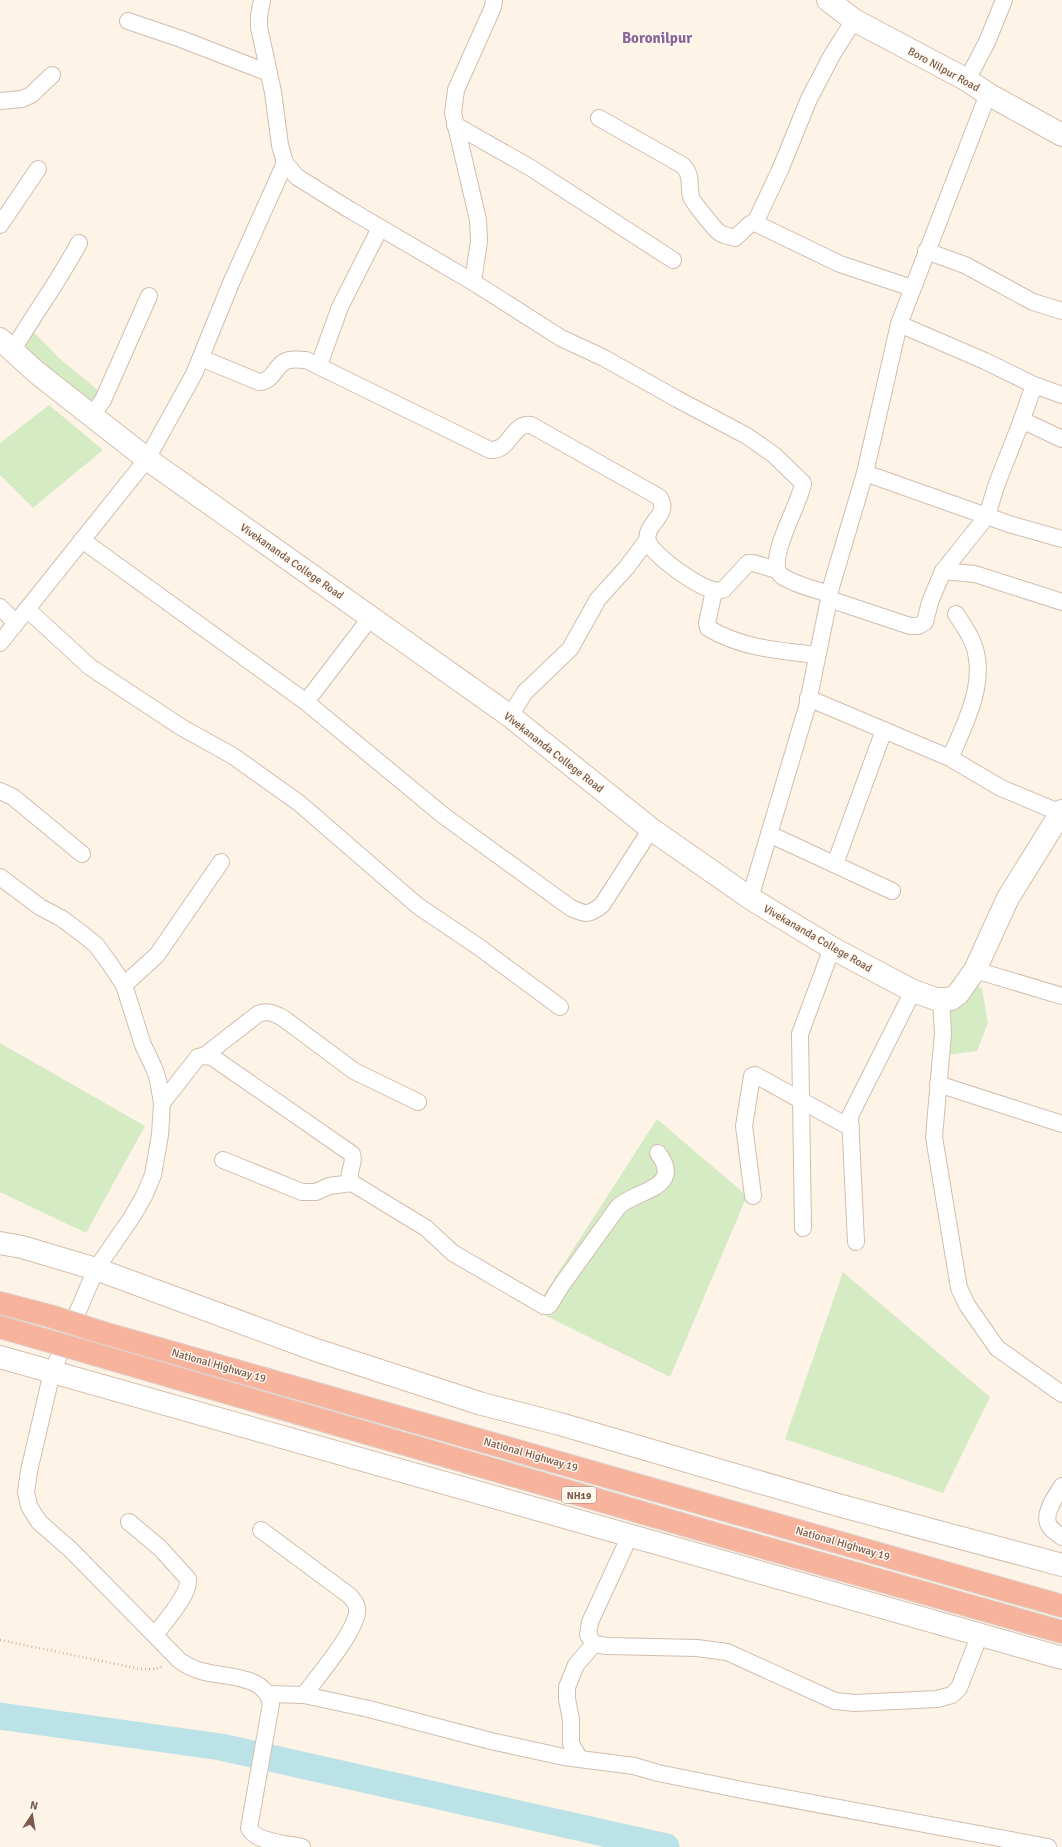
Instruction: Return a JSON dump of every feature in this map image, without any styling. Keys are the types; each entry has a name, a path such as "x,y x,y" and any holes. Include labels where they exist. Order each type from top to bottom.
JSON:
{"highway":[{"name":"National Highway 19","path":"0,1302 100,1332 1062,1606"},
{"name":"NH19","path":"0,1327 694,1528 1062,1632"}],"main road":[{"name":"Boro Nilpur Road","path":"828,0 854,20 967,80 988,94 1062,134"},
{"name":"Vivekananda College Road","path":"7,345 36,372 147,459 371,616 510,716 651,829 750,898 832,948 913,991 941,999"},
{"path":"941,999 951,999 958,994 975,970 1008,898 1061,812"},
{"path":"0,1243 22,1247 96,1269 316,1350 482,1404 560,1424 838,1505 1062,1565"},
{"path":"0,1357 1062,1658"}],"street":[{"path":"262,0 258,16 259,26 269,73 280,145 285,163 297,177 380,228 473,282 571,344 604,358 747,436 774,455 803,483 802,492 788,520 777,560 777,570"},
{"path":"473,282 479,240 478,220 453,113 456,90 493,8 494,0"},
{"path":"967,80 987,42 1004,0"},
{"path":"756,223 780,170 809,99 832,55 854,20"},
{"path":"128,22 181,39 269,73"},
{"path":"0,101 22,99 31,95 52,75"},
{"path":"750,898 808,698 829,596 865,473 899,324 988,94"},
{"path":"599,118 685,168 690,176 691,197 694,204 704,213 720,234 735,238 750,224 756,223 840,264 912,288"},
{"path":"455,125 531,168 673,260"},
{"path":"0,643 147,459 194,374 285,163"},
{"path":"0,225 38,169"},
{"path":"319,365 340,307 380,228"},
{"path":"7,345 32,317 66,268 79,243"},
{"path":"926,251 965,266 1033,302 1062,311"},
{"path":"92,415 103,400 149,296"},
{"path":"899,324 985,361 1034,385 1062,395"},
{"path":"201,358 259,382 265,382 272,377 281,364 288,360 306,360 319,365 360,387 490,450 504,446 520,426 524,424 531,425 659,497 662,502 662,512 649,530 647,540 627,567 598,599 570,649 526,692 510,716"},
{"path":"647,540 651,548 681,573 714,591 723,590 748,563 753,563 777,570 781,575 788,579 882,618 910,626 918,626 925,622 930,602 943,571 987,516 996,486 1034,385"},
{"path":"1020,425 1028,424 1062,439"},
{"path":"865,473 987,516 1062,539"},
{"path":"82,540 306,702 444,816 571,908 584,914 592,912 602,905 651,829"},
{"path":"943,571 975,574 1062,602"},
{"path":"714,591 707,622 708,628 758,648 817,655"},
{"path":"0,607 16,623"},
{"path":"27,609 90,667 181,727 232,756 299,803 418,906 476,945 560,1007"},
{"path":"950,758 973,702 979,674 973,644 956,614"},
{"path":"306,702 371,616"},
{"path":"808,698 950,758 1000,788 1061,812"},
{"path":"835,864 884,730"},
{"path":"0,791 12,797 82,854"},
{"path":"769,834 892,891"},
{"path":"124,985 157,955 221,862"},
{"path":"0,877 40,907 61,918 96,945 124,985 143,1045 158,1080 162,1104 160,1135 153,1175 144,1196 132,1217 96,1269 52,1372 29,1471 26,1492 29,1506 39,1522 71,1550 179,1660 201,1671 246,1680 258,1685 270,1699"},
{"path":"803,1228 800,1034 832,948"},
{"path":"975,970 1062,996"},
{"path":"856,1242 850,1116 913,991"},
{"path":"941,999 942,1033 934,1137 959,1288 968,1305 997,1348 1062,1394"},
{"path":"204,1056 258,1014 265,1011 270,1012 283,1018 354,1071 418,1102"},
{"path":"162,1104 198,1057 212,1057 346,1148 352,1154 354,1159 349,1175 349,1179 352,1183 426,1228 453,1253 544,1306 548,1306 585,1251 618,1207 628,1198 653,1189 664,1177 666,1170 664,1161 658,1153"},
{"path":"753,1196 744,1126 750,1079 755,1075 851,1128"},
{"path":"938,1084 1062,1124"},
{"path":"223,1160 302,1192 316,1192 329,1186 352,1183"},
{"path":"1062,1486 1051,1505 1047,1519 1050,1526 1062,1537"},
{"path":"129,1522 160,1548 188,1579 189,1585 183,1596 155,1635"},
{"path":"261,1530 356,1602 357,1612 347,1634 304,1695"},
{"path":"626,1544 590,1622 588,1635 594,1644 606,1646 697,1648 727,1652 835,1701 855,1703 937,1699 952,1695 959,1688 980,1634"},
{"path":"580,1759 570,1739 571,1720 567,1699 567,1687 576,1665 594,1644"},
{"path":"270,1699 304,1695 369,1709 491,1741 580,1759 634,1766 742,1790 1048,1847"},
{"path":"270,1699 248,1828 251,1833 260,1838 302,1847"}],"path":[{"path":"0,1640 140,1669 156,1669 179,1660"}],"green space":[{"path":"24,322 60,359 99,391 90,408 10,341"},
{"path":"49,405 103,450 33,508 0,475 0,443"},
{"path":"961,970 982,989 988,1023 977,1051 938,1056 944,998"},
{"path":"0,1043 145,1126 86,1233 0,1192"},
{"path":"657,1119 747,1196 670,1377 534,1310"},
{"path":"843,1272 990,1397 943,1493 785,1439"}],"waterway":[{"path":"0,1716 221,1747 666,1847"}],"district":[{"name":"Boronilpur","path":"657,38"}]}
